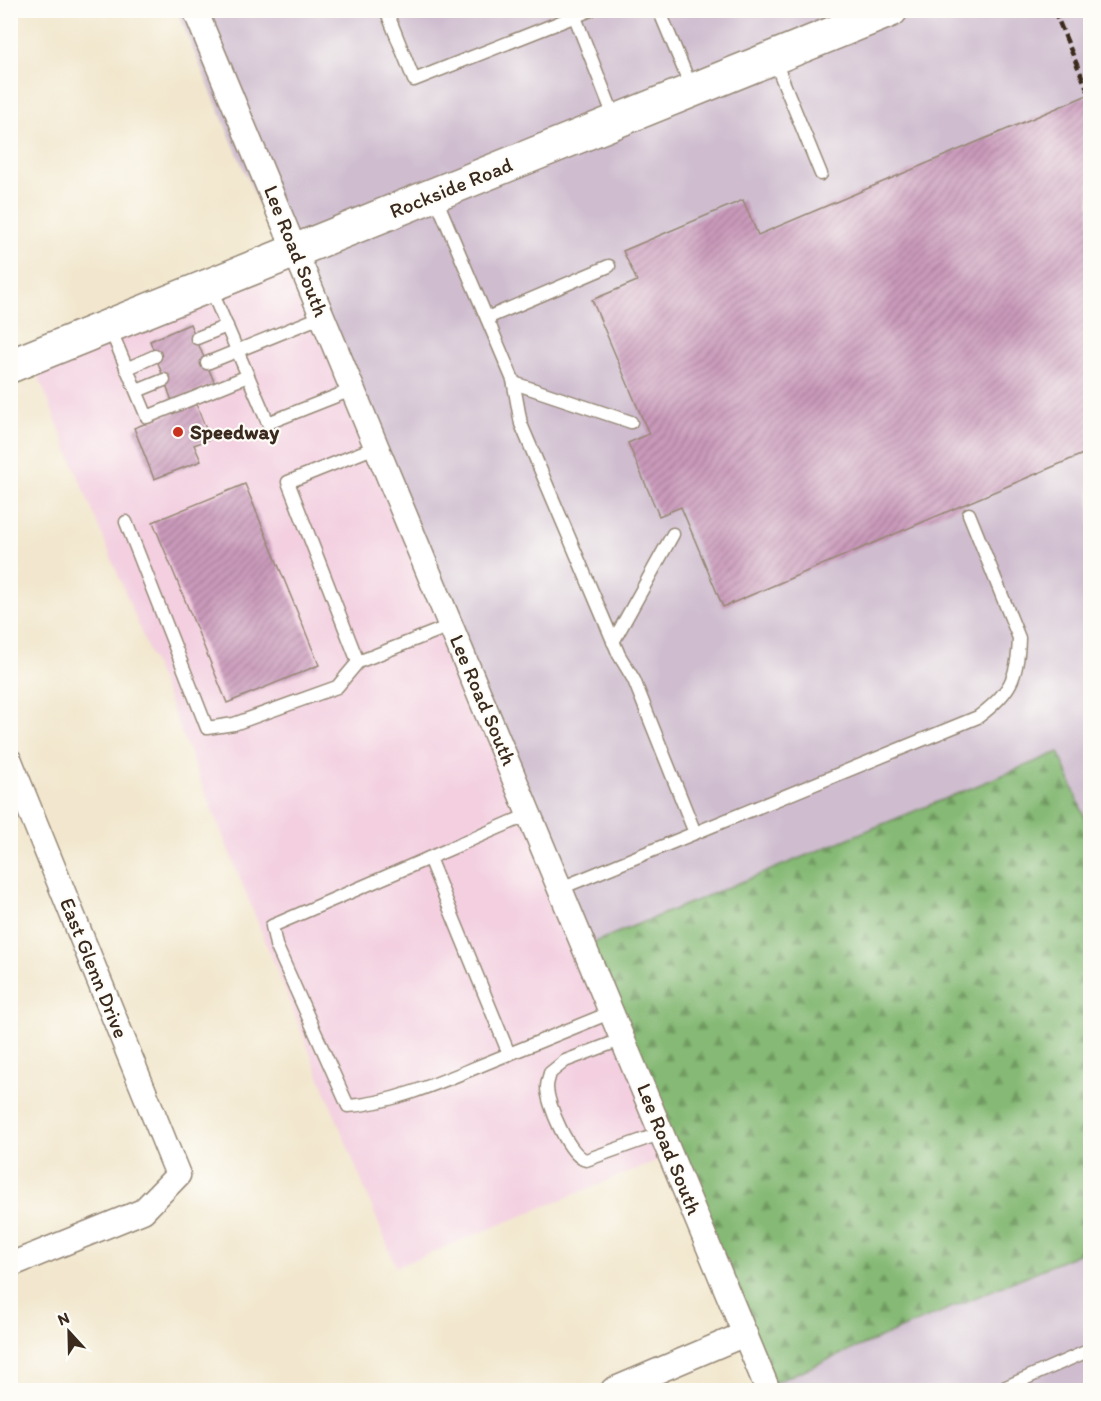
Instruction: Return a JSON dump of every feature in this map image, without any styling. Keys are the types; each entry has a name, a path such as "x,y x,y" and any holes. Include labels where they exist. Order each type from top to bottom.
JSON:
{"main road":[{"name":"Rockside Road","path":"10,366 891,10"}],"street":[{"name":"Lee Road South","path":"195,10 378,446 768,1390"},
{"name":"East Glenn Drive","path":"10,761 178,1175 143,1211 10,1265"},
{"path":"613,1390 745,1334"}],"lane":[{"path":"387,10 414,81 591,10"},
{"path":"659,10 692,91"},
{"path":"574,17 616,121"},
{"path":"773,58 821,174"},
{"path":"434,195 514,383 521,424 613,642 634,680 695,833"},
{"path":"487,318 609,267"},
{"path":"210,285 268,423 354,389"},
{"path":"207,363 323,316"},
{"path":"109,326 147,417 248,376"},
{"path":"197,338 227,326"},
{"path":"126,369 155,356"},
{"path":"137,391 164,380"},
{"path":"514,383 631,422"},
{"path":"358,662 288,482 378,446"},
{"path":"561,888 978,717 1006,693 1017,669 1019,638 969,514"},
{"path":"126,522 207,728 234,724 337,687 358,662 452,625"},
{"path":"613,642 673,534"},
{"path":"530,814 272,926 276,945 348,1106 365,1105 395,1097 612,1012"},
{"path":"429,858 509,1054"},
{"path":"623,1039 565,1061 550,1073 548,1093 565,1137 576,1156 586,1160 662,1133"},
{"path":"999,1390 1090,1350"}],"shaded area":[{"path":"177,11 1090,11 1090,832 1059,752 585,946 323,316 281,257"},
{"path":"296,250 671,1155 396,1267 31,358"},
{"path":"1090,1249 1090,1390 768,1390 766,1386"}],"green space":[{"path":"1059,752 1090,832 1090,1249 766,1386 585,946"}],"building":[{"path":"1090,94 1090,451 723,607 681,507 659,516 628,443 649,434 592,300 637,281 623,251 743,200 758,235"},
{"path":"190,324 215,384 172,401 150,341"},
{"path":"196,404 210,439 194,445 201,461 154,479 134,428"},
{"path":"245,484 319,665 227,703 153,522"}],"railway":[{"path":"1054,10 1088,91"}],"place":[{"name":"Speedway","path":"178,432"}]}
